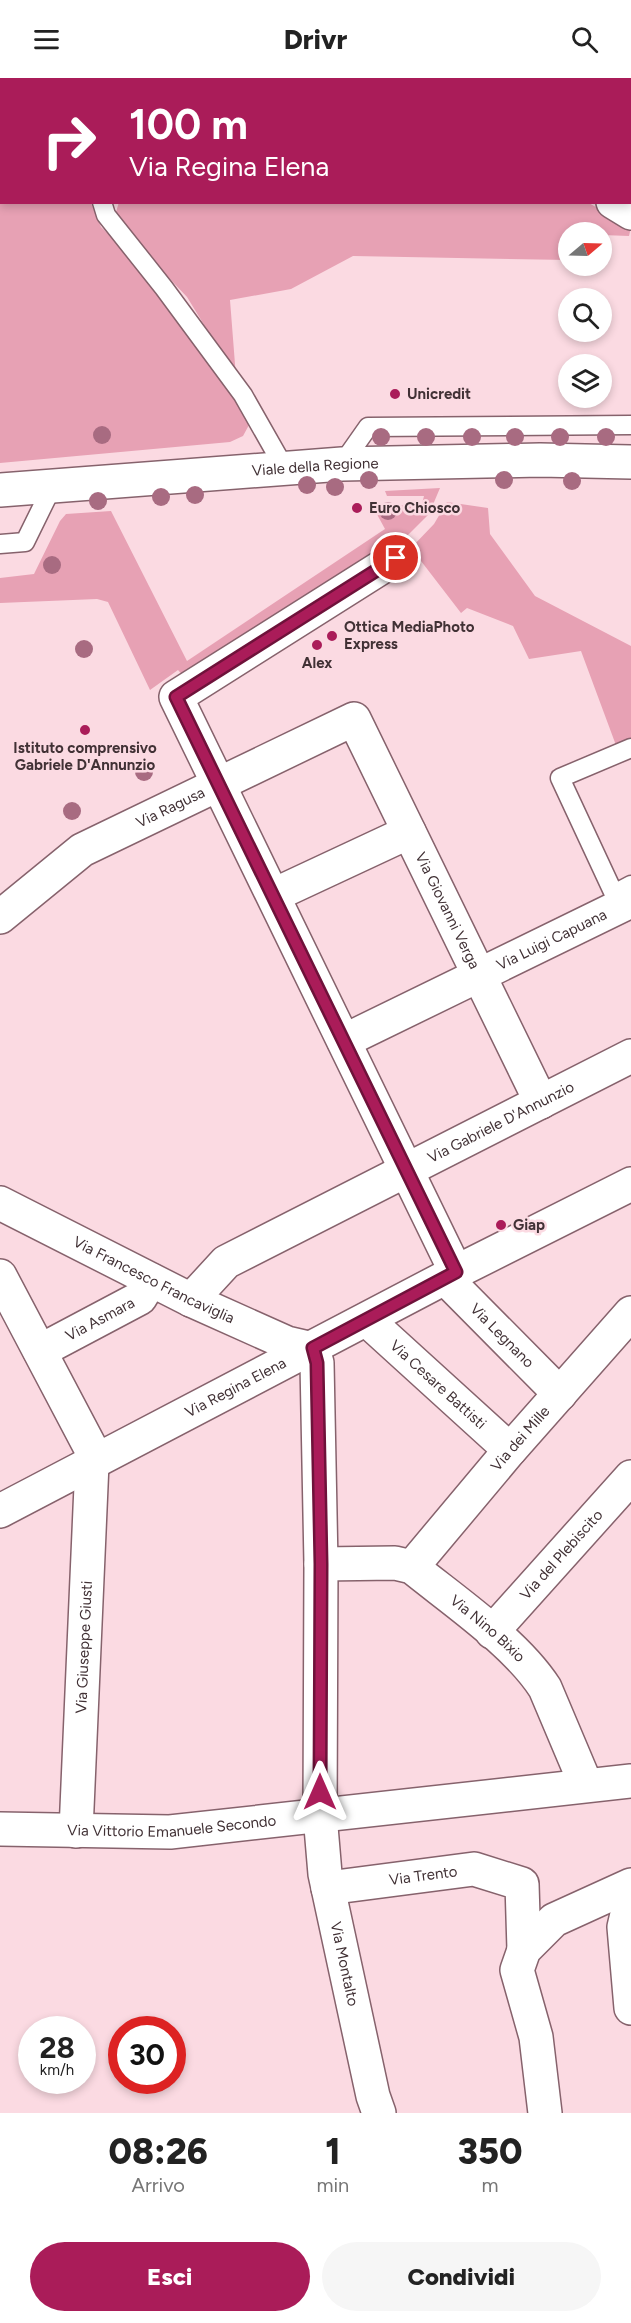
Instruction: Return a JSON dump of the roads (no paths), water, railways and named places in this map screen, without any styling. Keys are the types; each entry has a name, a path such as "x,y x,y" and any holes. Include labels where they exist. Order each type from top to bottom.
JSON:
{"street":[{"name":"Viale della Regione","path":"0,490 342,464 540,460 631,462"},
{"name":"Via Legnano","path":"396,558 176,697 406,1170 451,1275 560,1394"},
{"name":"Via Ragusa","path":"0,917 82,849 354,719"},
{"name":"Via Giovanni Verga","path":"354,719 541,1102"},
{"path":"274,895 409,832"},
{"name":"Via Luigi Capuana","path":"344,1041 631,901"},
{"name":"Via Gabriele D'Annunzio","path":"191,1300 226,1262 631,1056"},
{"name":"Via Regina Elena","path":"0,1511 451,1275 631,1184"},
{"name":"Via Francesco Francaviglia","path":"0,1203 191,1300 287,1343 313,1348"},
{"path":"0,1276 40,1351 94,1462"},
{"name":"Via Asmara","path":"40,1351 140,1298 151,1280"},
{"name":"Via dei Mille","path":"412,1567 510,1450 631,1313"},
{"name":"Via Cesare Battisti","path":"367,1320 510,1450"},
{"name":"Via Montalto","path":"313,1348 317,1363 321,1564 320,1815 328,1888 373,2096 379,2113"},
{"name":"Via Giuseppe Giusti","path":"76,1831 94,1462"},
{"name":"Via del Plebiscito","path":"492,1632 631,1477"},
{"path":"321,1564 395,1563 412,1567"},
{"name":"Via Nino Bixio","path":"412,1567 492,1632 536,1674 545,1688 586,1785"},
{"name":"Via Vittorio Emanuele Secondo","path":"0,1829 170,1832 631,1781"},
{"name":"Via Trento","path":"328,1888 474,1869 522,1884 524,1950"},
{"path":"544,2107 537,2037 517,1970 524,1950 555,1920 631,1885"},
{"path":"631,1897 624,1927 631,2008"}],"lane":[{"path":"103,204 106,215 243,394 285,470"},
{"path":"342,464 368,427 631,425"},
{"path":"0,544 25,542 52,485"},
{"path":"631,748 560,778 614,894 631,885"}],"place":[{"name":"Unicredit","path":"395,394"},
{"name":"Euro Chiosco","path":"357,508"},
{"name":"Ottica MediaPhoto Express","path":"332,636"},
{"name":"Alex","path":"317,645"},
{"name":"Istituto comprensivo Gabriele D'Annunzio","path":"85,730"},
{"name":"Giap","path":"501,1225"}]}
